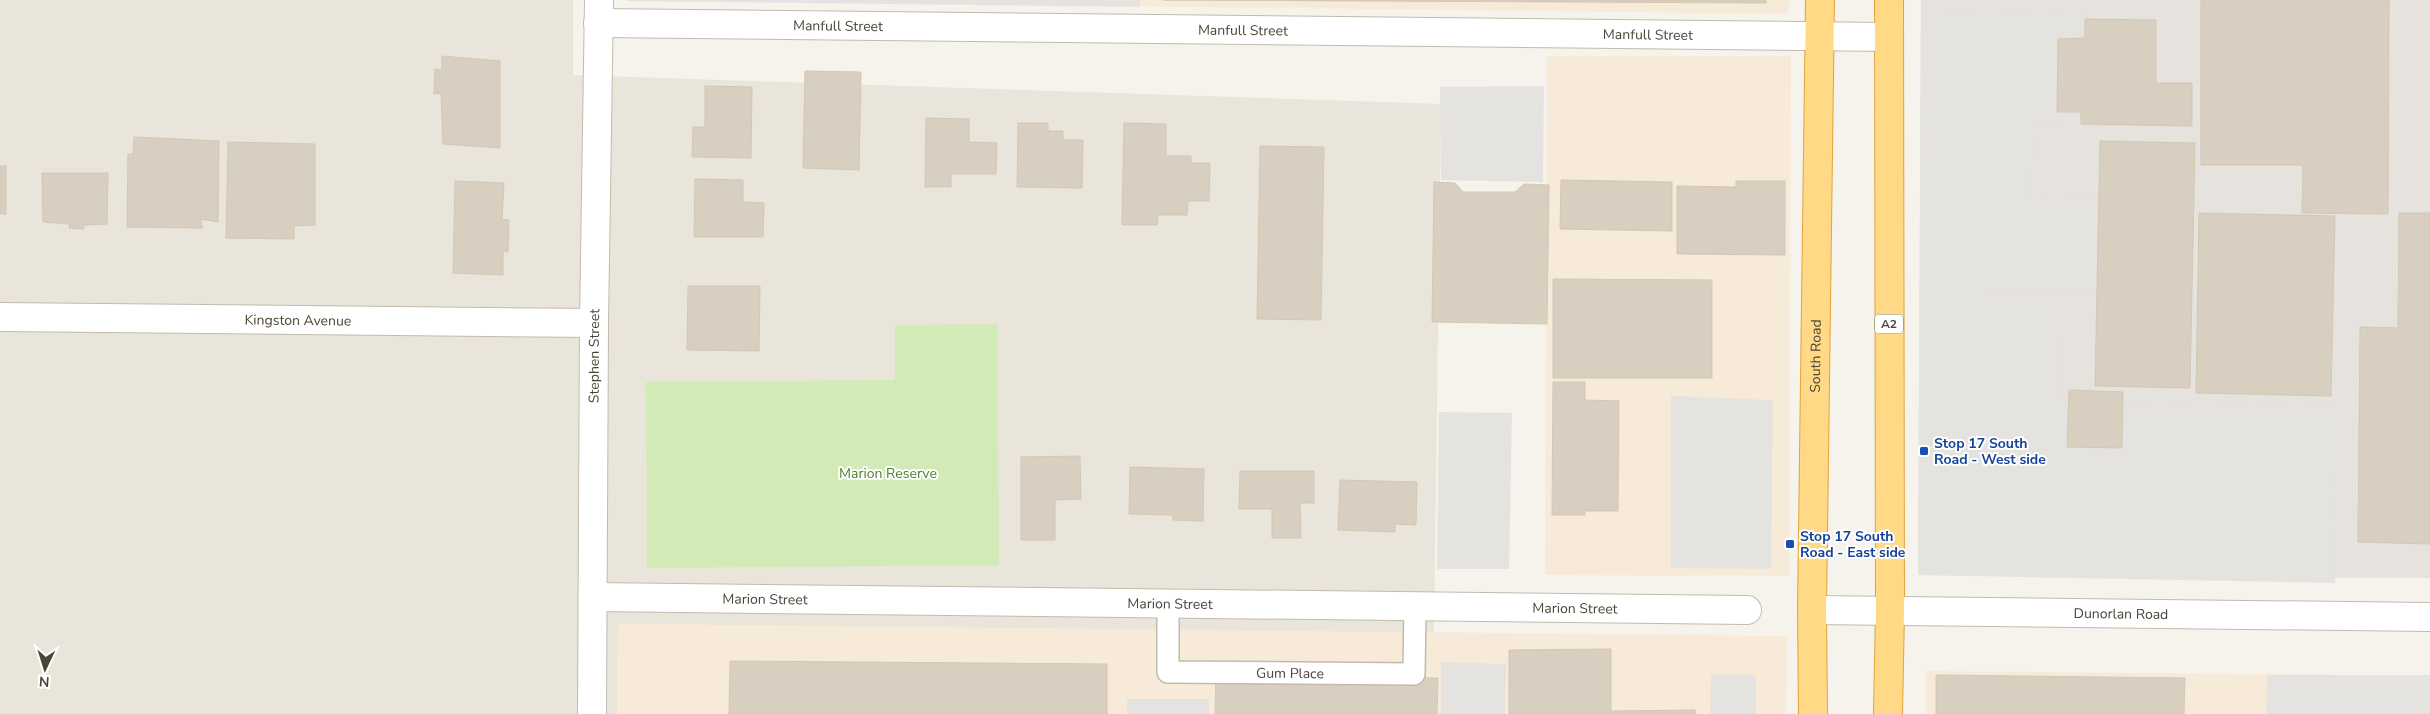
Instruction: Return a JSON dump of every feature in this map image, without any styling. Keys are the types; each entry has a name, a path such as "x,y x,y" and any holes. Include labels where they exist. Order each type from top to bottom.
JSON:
{"highway":[{"name":"South Road","path":"1813,714 1812,610 1820,0"},
{"name":"A2","path":"1888,714 1890,611 1889,0"}],"street":[{"name":"Manfull Street","path":"598,11 1888,37"},
{"name":"Stephen Street","path":"592,714 598,11"},
{"name":"Kingston Avenue","path":"0,318 594,323"},
{"name":"Marion Street","path":"594,597 1747,610"},
{"name":"Dunorlan Road","path":"1812,610 2430,617"}],"lane":[{"name":"Gum Place","path":"1168,604 1168,672 1414,674 1415,606"}],"shaded area":[{"path":"0,0 573,0 573,75 1441,104 1434,633 618,624 617,714 0,714"},
{"path":"626,0 1789,0 1788,14"},
{"path":"1140,0 1140,7 626,1"},
{"path":"1921,0 2430,0 2430,578 1918,575"},
{"path":"1921,9 2085,12 2081,124 2033,123 2031,195 2099,200 2097,291 1956,293 2060,294 2059,399 2336,405 2335,583 1918,575"},
{"path":"1547,56 1791,56 1789,576 1545,575"},
{"path":"1544,86 1543,182 1441,180 1440,87"},
{"path":"1671,396 1773,400 1771,569 1671,568"},
{"path":"1439,412 1512,413 1509,569 1437,569"},
{"path":"618,624 1787,636 1786,714 617,714"},
{"path":"1441,662 1506,664 1505,714 1441,714"},
{"path":"1926,671 2430,676 2430,714 1926,714"},
{"path":"1711,674 1756,675 1756,714 1710,714"},
{"path":"2267,675 2430,675 2430,714 2266,714"},
{"path":"1127,699 1209,699 1209,714 1127,714"}],"green space":[{"name":"Marion Reserve","path":"997,324 999,565 647,568 646,382 895,380 895,325"}],"building":[{"path":"1163,0 1766,0 1766,3"},
{"path":"2201,0 2389,0 2388,214 2302,213 2303,165 2201,165"},
{"path":"2085,19 2156,20 2156,83 2192,83 2192,126 2081,124 2081,112 2057,112 2058,39 2085,38"},
{"path":"442,56 500,61 500,148 443,144 441,93 434,94 435,69 442,70"},
{"path":"805,71 861,72 859,170 803,168"},
{"path":"705,86 752,87 751,158 692,157 693,127 705,127"},
{"path":"926,118 969,119 969,142 997,143 996,174 951,174 951,187 925,187"},
{"path":"1018,123 1048,123 1048,131 1063,131 1063,140 1083,140 1082,188 1017,187"},
{"path":"1124,123 1166,124 1166,156 1191,156 1191,163 1210,163 1209,201 1188,201 1187,215 1158,215 1157,225 1122,225"},
{"path":"134,137 219,141 218,222 201,219 202,228 127,227 128,154 133,154"},
{"path":"2100,141 2195,143 2190,388 2095,386"},
{"path":"228,142 315,144 315,225 294,226 294,239 226,238"},
{"path":"1260,146 1324,147 1321,320 1257,319"},
{"path":"0,166 6,166 6,214 0,214"},
{"path":"42,173 108,173 107,224 84,225 84,229 69,228 70,224 43,222"},
{"path":"695,179 743,180 743,202 764,203 763,237 694,237"},
{"path":"1561,180 1672,182 1672,231 1560,229"},
{"path":"455,181 504,183 502,219 509,220 508,252 503,251 503,275 453,273"},
{"path":"1736,181 1785,181 1785,255 1677,254 1677,186 1736,187"},
{"path":"1434,182 1455,183 1463,192 1515,192 1524,184 1549,185 1547,324 1432,322"},
{"path":"2199,213 2335,216 2331,396 2196,393"},
{"path":"2399,213 2430,213 2430,544 2358,542 2360,327 2398,328"},
{"path":"1553,279 1712,280 1712,378 1553,378"},
{"path":"688,286 760,286 759,351 687,350"},
{"path":"1553,382 1585,382 1585,400 1619,401 1618,511 1585,511 1585,515 1552,515"},
{"path":"2069,390 2123,392 2122,448 2067,447"},
{"path":"1080,456 1081,499 1055,500 1055,540 1021,540 1021,457"},
{"path":"1130,467 1204,469 1203,521 1173,520 1173,515 1129,514"},
{"path":"1240,471 1314,471 1314,503 1300,503 1301,538 1272,538 1272,509 1239,509"},
{"path":"1340,480 1417,482 1416,525 1395,524 1395,532 1338,530"},
{"path":"1611,649 1611,714 1509,714 1509,650"},
{"path":"730,661 1107,664 1107,714 729,714"},
{"path":"1216,675 1438,678 1437,714 1215,714"},
{"path":"1936,675 2185,678 2184,714 1936,714"},
{"path":"1695,710 1695,714 1611,714 1611,711"}],"place":[{"name":"Stop 17 South Road - West side","path":"1924,451"},
{"name":"Stop 17 South Road - East side","path":"1790,544"}]}
